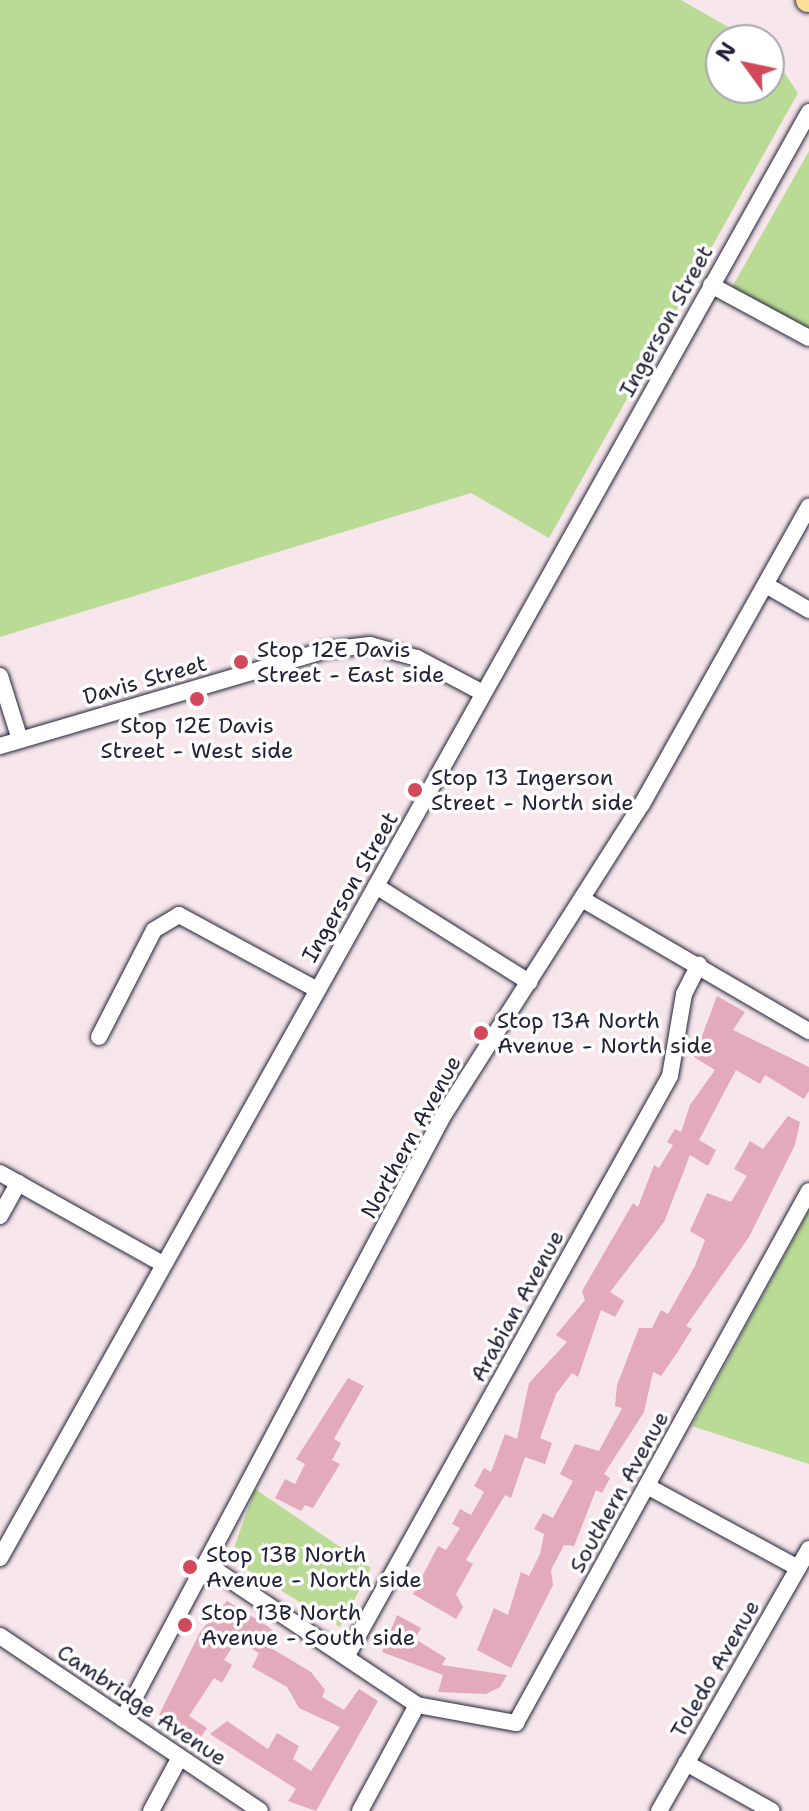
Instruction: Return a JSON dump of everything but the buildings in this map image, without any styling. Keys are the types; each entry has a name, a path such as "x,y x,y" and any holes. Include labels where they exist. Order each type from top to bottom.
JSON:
{"street":[{"name":"Ingerson Street","path":"0,1558 161,1263 809,112"},
{"path":"711,285 809,338"},
{"name":"Northern Avenue","path":"123,1719 208,1565 443,1116 582,899 809,507"},
{"path":"766,585 809,610"},
{"name":"Davis Street","path":"0,746 327,650 370,645 417,658 483,693"},
{"path":"0,676 20,740"},
{"path":"376,886 529,982"},
{"path":"582,899 809,1031"},
{"path":"99,1037 154,930 179,915 316,989"},
{"name":"Arabian Avenue","path":"346,1657 670,1076 684,994 699,965"},
{"path":"0,1173 161,1263"},
{"path":"0,1216 18,1183"},
{"name":"Southern Avenue","path":"417,1705 516,1723 809,1191"},
{"path":"647,1486 798,1568"},
{"name":"Toledo Avenue","path":"659,1811 809,1549"},
{"path":"208,1565 417,1705 360,1811"},
{"name":"Cambridge Avenue","path":"0,1636 260,1811"},
{"path":"151,1811 180,1757"},
{"path":"686,1763 772,1811"}],"green space":[{"path":"0,0 681,0 723,24 705,24 705,104 785,104 785,74 798,93 549,538 471,493 0,637"},
{"path":"809,151 809,331 731,289"},
{"path":"809,1210 809,1464 692,1426"},
{"path":"255,1489 371,1568 340,1627 230,1559"}],"place":[{"name":"Stop 12E Davis Street - East side","path":"241,662"},
{"name":"Stop 12E Davis Street - West side","path":"197,699"},
{"name":"Stop 13 Ingerson Street - North side","path":"415,790"},
{"name":"Stop 13A North Avenue - North side","path":"481,1033"},
{"name":"Stop 13B North Avenue - North side","path":"190,1567"},
{"name":"Stop 13B North Avenue - South side","path":"185,1625"}]}
